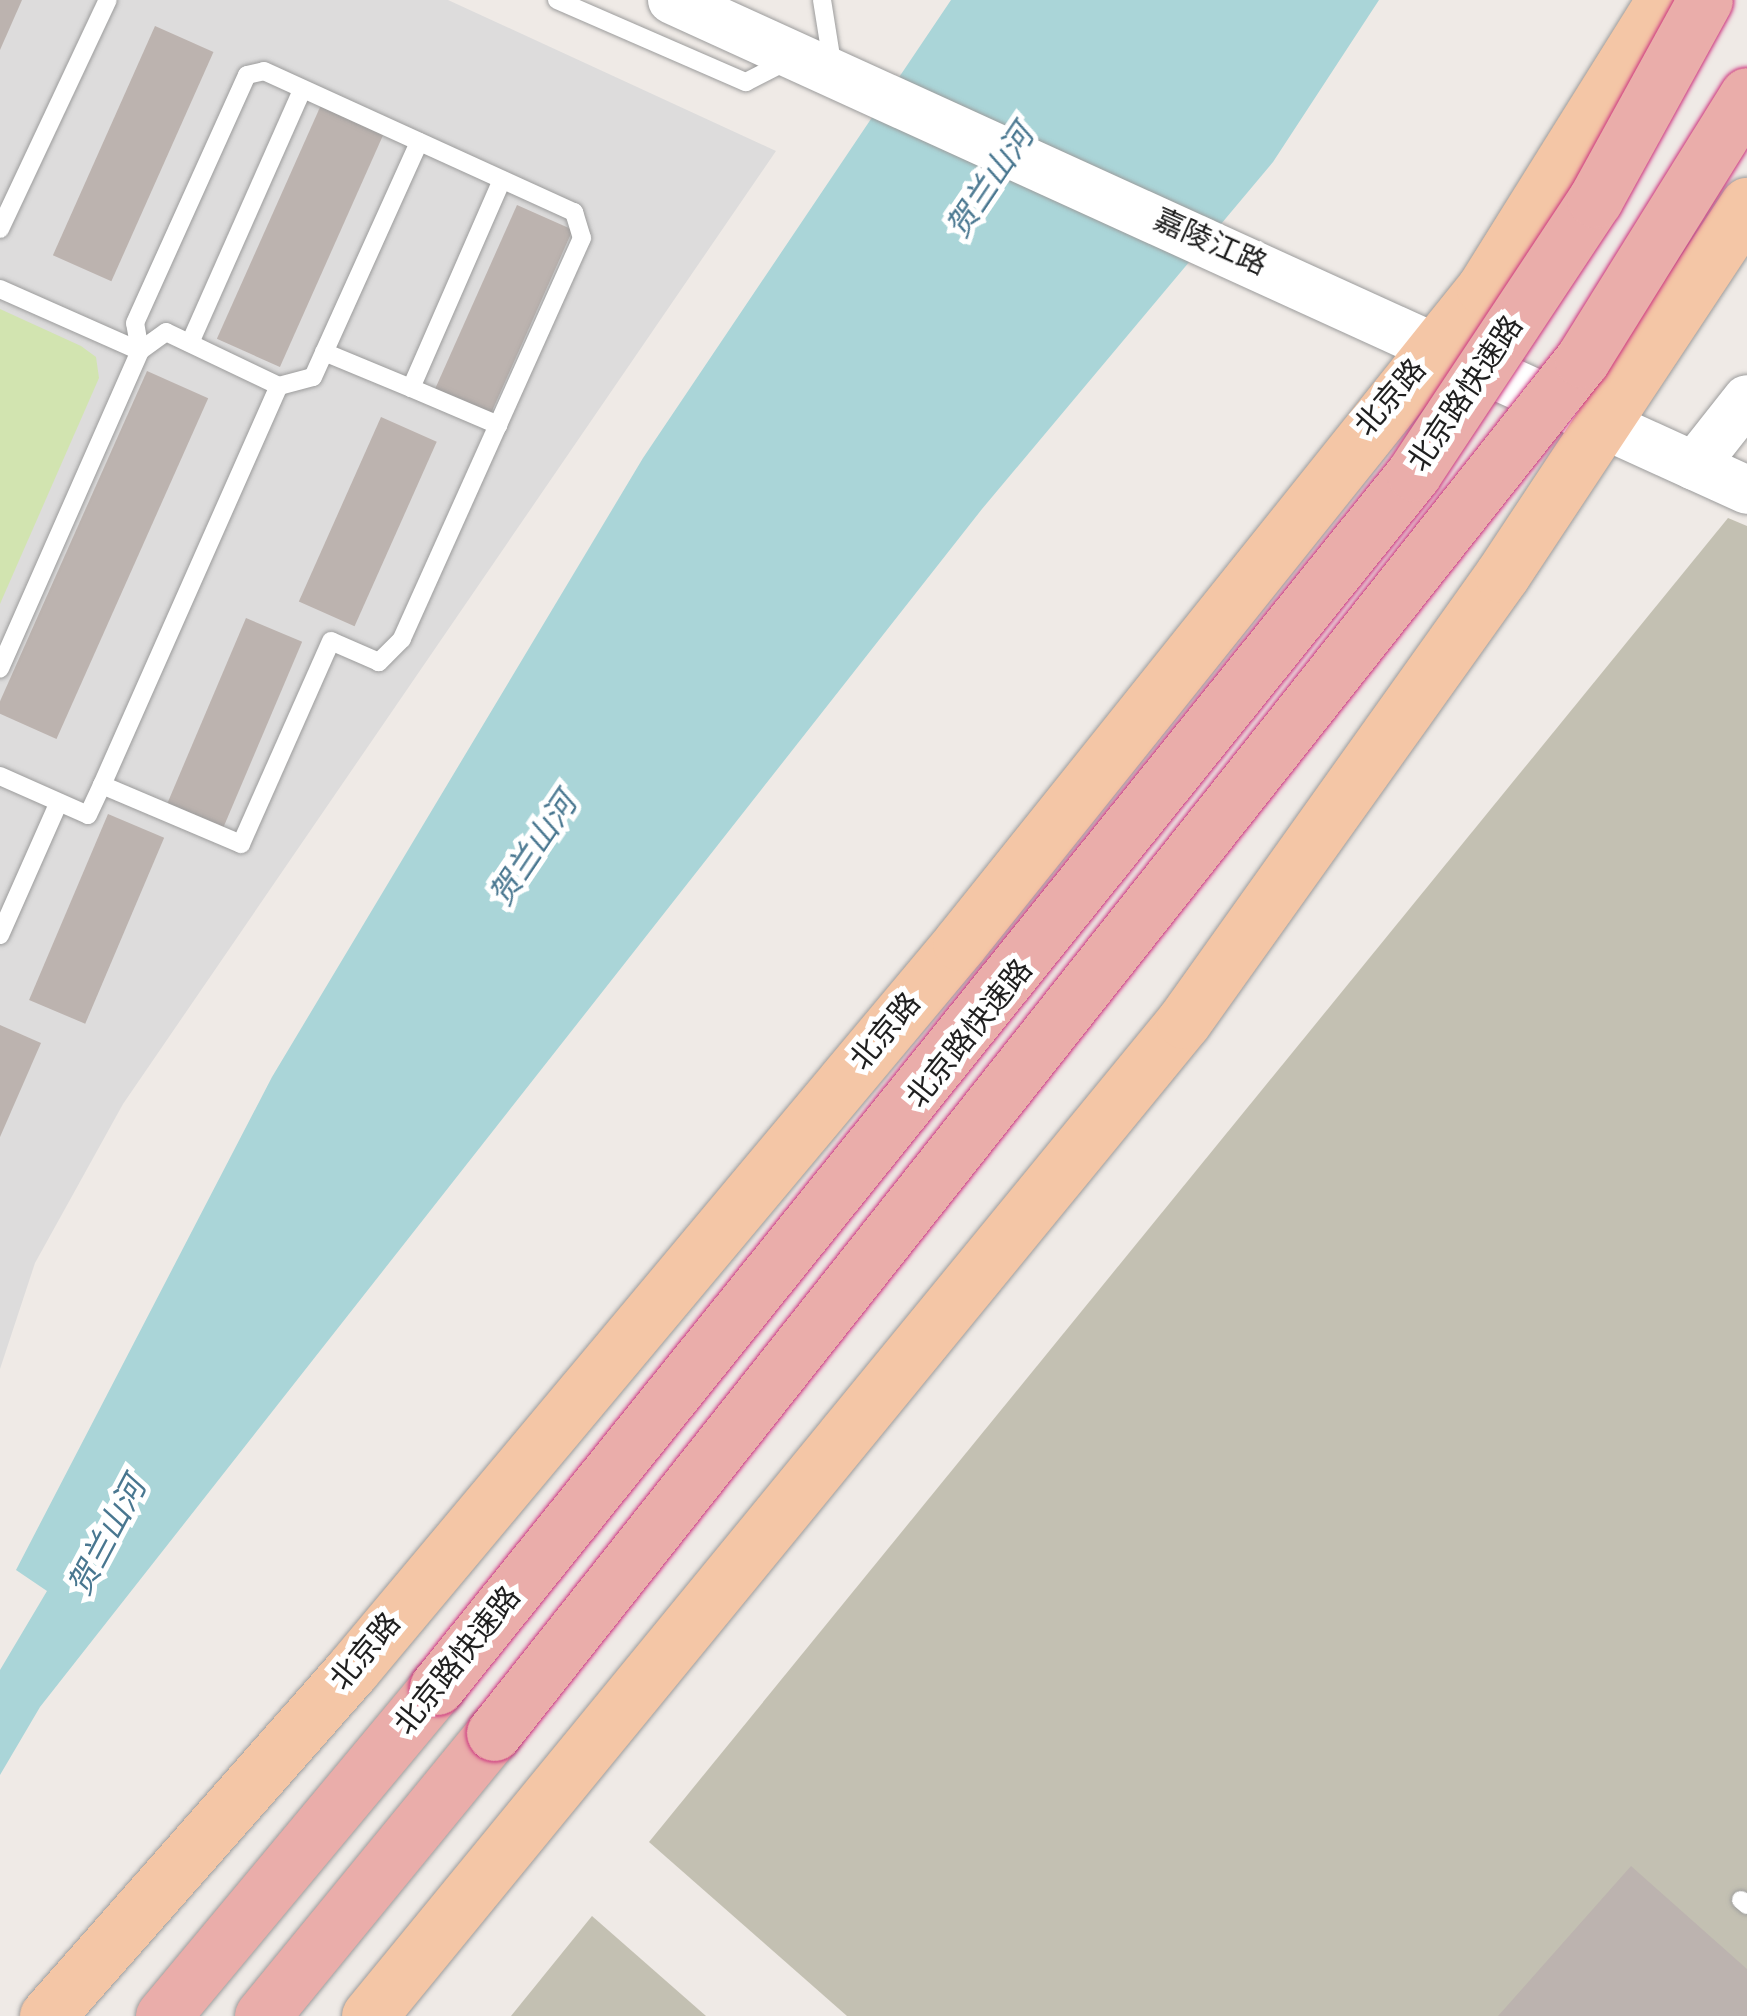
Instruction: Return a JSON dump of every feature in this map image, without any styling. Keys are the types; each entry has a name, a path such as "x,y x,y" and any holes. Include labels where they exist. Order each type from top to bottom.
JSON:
{"highway":[{"name":"北京路快速路","path":"163,2016 436,1687 1414,473 1596,200 1706,0"},
{"path":"262,2016 494,1733 1582,360 1747,95"}],"main road":[{"name":"北京路","path":"47,2016 352,1670 960,944 1436,345 1575,151 1664,0"},
{"path":"369,2016 1184,1021 1318,842 1747,205"}],"street":[{"name":"嘉陵江路","path":"672,0 1600,419 1747,490"},
{"path":"1694,466 1747,398"}],"lane":[{"path":"0,229 108,0"},
{"path":"556,0 746,82 815,65 822,0"},
{"path":"102,785 241,844 331,641 380,662 393,655 582,238 574,212 302,92 264,71 246,75 135,323 140,351"},
{"path":"190,344 302,92"},
{"path":"0,668 140,351 166,332 279,386 313,376 420,142"},
{"path":"410,388 502,180"},
{"path":"0,289 140,351"},
{"path":"324,352 498,426"},
{"path":"0,776 88,815 279,386"},
{"path":"0,935 60,802"}],"shaded area":[{"path":"0,0 448,0 776,151 123,1104 35,1263 0,1369"},
{"path":"1728,518 1747,526 1747,2016 847,2016 649,1842"},
{"path":"592,1916 706,2016 511,2016"}],"green space":[{"path":"0,309 81,346 96,357 99,378 0,604"}],"water":[{"name":"贺兰山河","path":"951,0 1379,0 1273,162 982,509 40,1707 0,1775 0,1670 47,1591 16,1570 272,1077 643,458"}],"building":[{"path":"0,0 22,0 0,50"},
{"path":"155,26 213,52 111,281 53,255"},
{"path":"321,105 384,133 280,367 217,339"},
{"path":"517,205 573,230 491,414 435,390"},
{"path":"147,371 208,398 56,739 0,714 0,701"},
{"path":"381,417 437,442 355,626 299,602"},
{"path":"246,618 302,642 223,828 167,804"},
{"path":"108,814 164,838 85,1024 29,1000"},
{"path":"0,1025 41,1043 0,1137"},
{"path":"1631,1866 1747,1969 1747,2016 1498,2016"}]}
